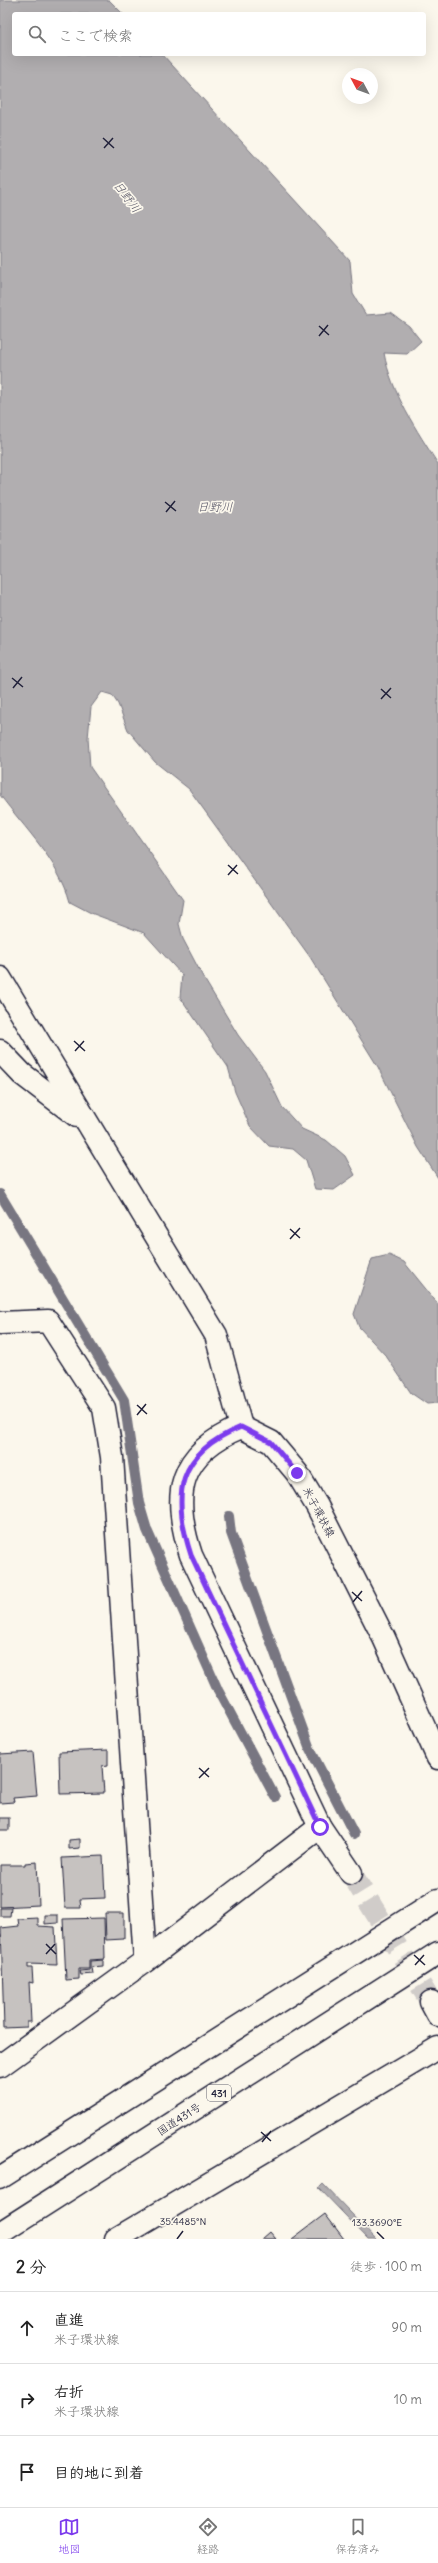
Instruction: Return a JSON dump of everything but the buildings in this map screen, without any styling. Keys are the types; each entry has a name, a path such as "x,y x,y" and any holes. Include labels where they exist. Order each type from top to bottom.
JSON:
{"main road":[{"path":"0,978 216,1335 241,1427 211,1442 197,1456 181,1487 182,1528 191,1555 320,1827 351,1873"},
{"path":"0,1051 22,1074 86,1122"},
{"path":"0,1323 48,1321 104,1408 112,1457 145,1961"},
{"name":"米子環状線","path":"241,1427 271,1442 297,1473 317,1506 384,1638 438,1758"},
{"path":"0,2066 145,1961 320,1827"},
{"path":"0,2178 438,1900"},
{"name":"国道431号","path":"0,2233 438,1953"},
{"path":"116,2239 438,2048"}],"water":[{"name":"日野川","path":"0,0 109,0 121,12 12,12 12,56 164,56 350,261 353,294 366,315 391,313 409,326 421,341 407,354 384,353 387,368 399,397 438,464 438,1178 418,1147 378,1067 310,957 189,789 155,762 128,730 118,704 112,695 102,692 91,707 88,738 90,767 183,900 179,924 183,939 203,977 238,1035 265,1071 282,1107 302,1129 326,1140 345,1156 355,1175 334,1190 315,1189 306,1160 293,1149 269,1146 250,1126 235,1092 228,1067 180,997 182,975 144,933 91,913 70,902 65,887 50,859 0,795"},
{"path":"389,1255 404,1262 438,1304 438,1403 427,1404 411,1393 386,1356 359,1327 354,1314 372,1259"},
{"path":"323,2184 376,2239 368,2239 319,2188"}],"waterway":[{"path":"0,1194 124,1400 139,1503 147,1530 218,1690 275,1797"},
{"path":"229,1516 231,1533 310,1749 354,1834"}],"tunnel":[{"path":"351,1873 431,2002"}],"route":[{"path":"297,1473 271,1442 241,1427 223,1435 211,1442 197,1456 188,1471 181,1487 182,1528 191,1555 320,1827"}]}
